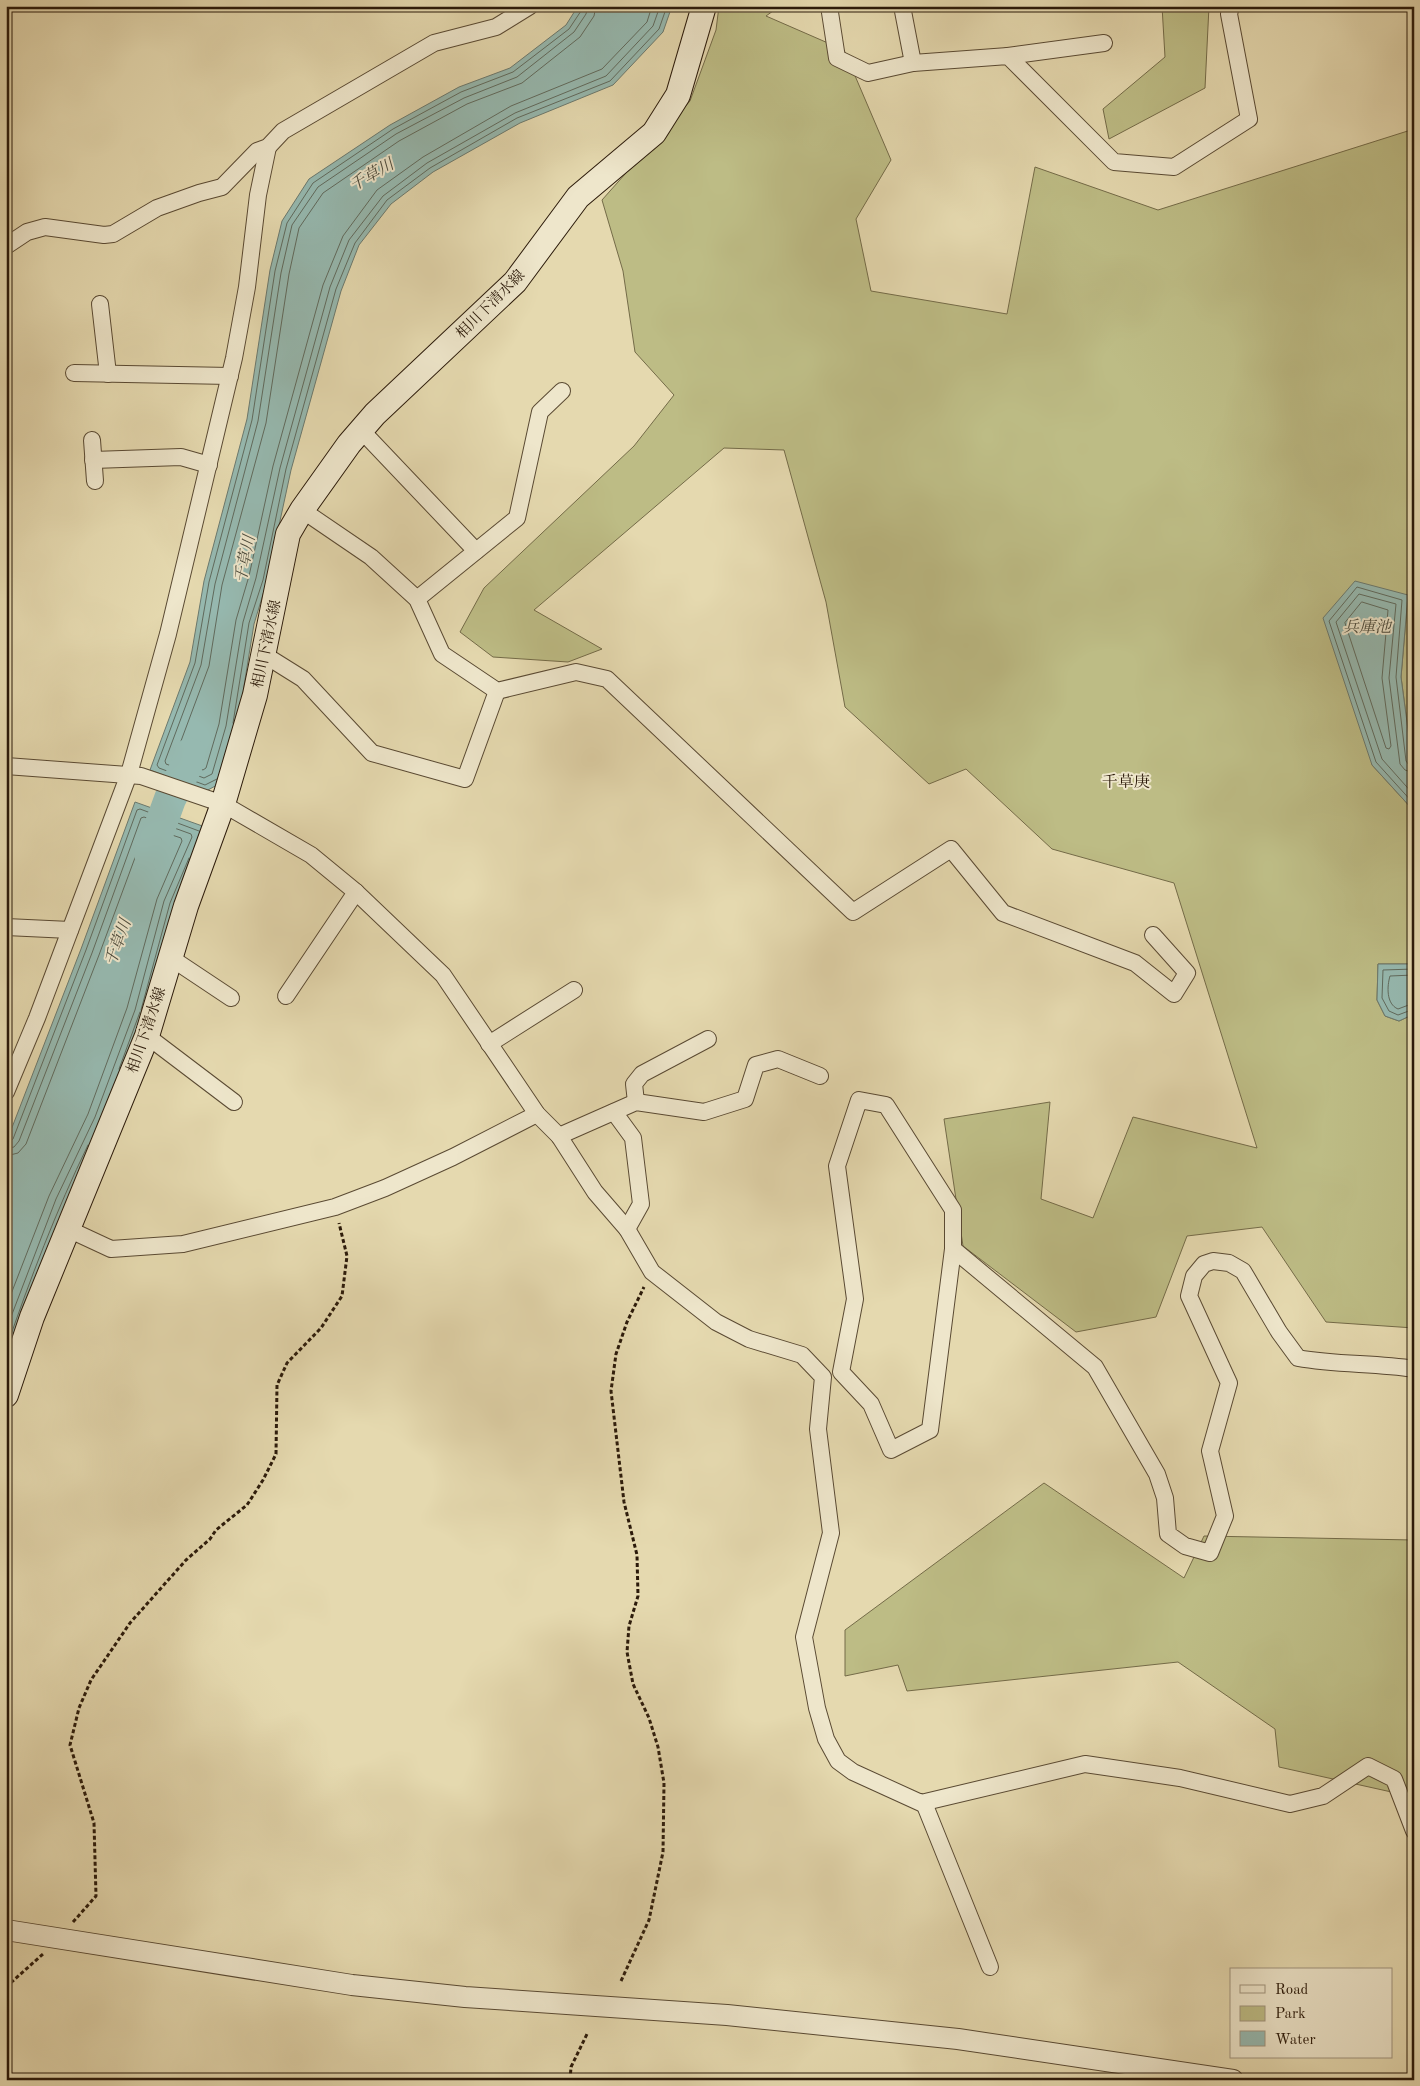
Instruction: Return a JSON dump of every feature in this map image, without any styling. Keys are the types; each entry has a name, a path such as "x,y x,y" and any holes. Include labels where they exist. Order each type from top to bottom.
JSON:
{"main road":[{"name":"相川下清水線","path":"6,1395 32,1317 147,1036 218,801 255,695 288,534 302,510 361,430 515,282 578,197 654,133 678,95 704,6"}],"street":[{"path":"6,246 27,232 45,227 104,235 113,234 157,208 222,186 257,151 268,147 283,131 434,43 496,27 530,6"},
{"path":"829,6 837,58 868,73 913,63 1008,56 1104,43"},
{"path":"902,6 913,63"},
{"path":"1008,56 1114,162 1174,166 1249,119 1229,14 1231,6"},
{"path":"6,1092 70,930 135,775 230,376 247,287 258,195 268,147"},
{"path":"100,304 108,374"},
{"path":"74,373 230,376"},
{"path":"417,599 518,518 540,412 562,391"},
{"path":"361,430 476,551"},
{"path":"92,440 95,481"},
{"path":"93,460 180,457 209,465"},
{"path":"302,510 371,557 417,599 442,654 497,691 576,672 607,679 853,912 950,849 1003,913 1135,963 1174,994 1187,973 1153,935"},
{"path":"264,654 303,679 372,753 465,779 497,691"},
{"path":"6,766 135,775 218,801 311,855 356,892 443,975 537,1114 559,1136 595,1192 627,1229 652,1272 716,1322 749,1339 802,1355 823,1377 818,1429 831,1533 804,1637 817,1708 826,1739 838,1761 853,1772 921,1803 1085,1764 1180,1778 1290,1804 1323,1796 1368,1766 1394,1779 1414,1831"},
{"path":"286,996 356,892"},
{"path":"6,927 70,930"},
{"path":"171,958 231,998"},
{"path":"489,1044 574,990"},
{"path":"147,1036 234,1102"},
{"path":"636,1102 634,1084 642,1074 708,1039"},
{"path":"559,1136 636,1102 704,1112 745,1099 756,1065 778,1059 820,1076"},
{"path":"860,1100 886,1105 953,1210 954,1249 930,1430 891,1450 870,1404 841,1372 855,1299 837,1166 860,1100"},
{"path":"614,1112 633,1138 641,1204 627,1229"},
{"path":"68,1229 111,1249 183,1244 335,1206 385,1188 453,1157 537,1114"},
{"path":"954,1249 1095,1367 1157,1474 1165,1498 1168,1534 1185,1546 1210,1553 1225,1516 1210,1451 1229,1382 1189,1296 1194,1276 1204,1264 1213,1261 1229,1263 1243,1271 1279,1332 1298,1358 1322,1362 1384,1365 1414,1370"},
{"path":"823,1377 841,1372"},
{"path":"924,1803 990,1967"},
{"path":"6,1930 352,1985 465,1997 728,2014 958,2039 1233,2080"}],"path":[{"path":"6,1987 58,1939 96,1896 94,1823 70,1746 79,1708 91,1680 130,1623 186,1560 210,1539 216,1530 247,1505 263,1480 276,1454 277,1385 287,1364 322,1328 342,1296 347,1256 335,1206"},
{"path":"621,1981 649,1920 663,1852 664,1784 658,1747 633,1684 628,1652 629,1626 638,1596 637,1555 624,1502 611,1391 616,1354 627,1322 652,1272"},
{"path":"570,2080 571,2067 588,2032"}],"green space":[{"path":"719,6 780,6 766,16 844,50 891,160 856,219 871,291 1007,314 1035,167 1158,210 1414,129 1414,775 1401,677 1408,595 1372,765 1414,811 1414,964 1378,964 1377,1000 1385,1016 1399,1021 1414,1014 1414,1328 1326,1322 1262,1227 1187,1236 1156,1317 1076,1332 963,1246 944,1119 1050,1102 1041,1199 1093,1218 1133,1117 1257,1148 1174,883 1052,849 966,769 929,784 845,707 826,602 784,450 724,448 534,610 602,649 568,662 493,657 460,632 484,588 634,446 674,395 635,352 623,271 602,200 690,101 716,30"},
{"path":"1162,6 1209,6 1205,88 1109,139 1103,109 1165,57"},
{"path":"1044,1483 1184,1578 1204,1536 1414,1540 1414,1797 1279,1767 1275,1729 1178,1662 907,1691 898,1665 845,1676 845,1630"}],"water":[{"path":"578,6 672,6 663,32 613,85 520,123 433,172 391,204 359,245 341,291 291,470 267,581 254,624 237,729 221,783 206,791 150,770 190,662 204,581 247,419 270,270 282,221 309,179 390,125 459,87 510,68 566,25"},
{"name":"兵庫池","path":"1355,581 1408,595 1401,677 1414,775 1414,811 1372,765 1323,618"},
{"path":"135,802 208,828 145,1013 6,1365 6,1143 81,949"},
{"path":"1378,964 1414,964 1414,1014 1399,1021 1385,1016 1377,1000"}],"waterway":[{"name":"千草川","path":"150,854 170,799 186,767 190,754"}],"district":[{"name":"千草庚","path":"1126,781"}]}
